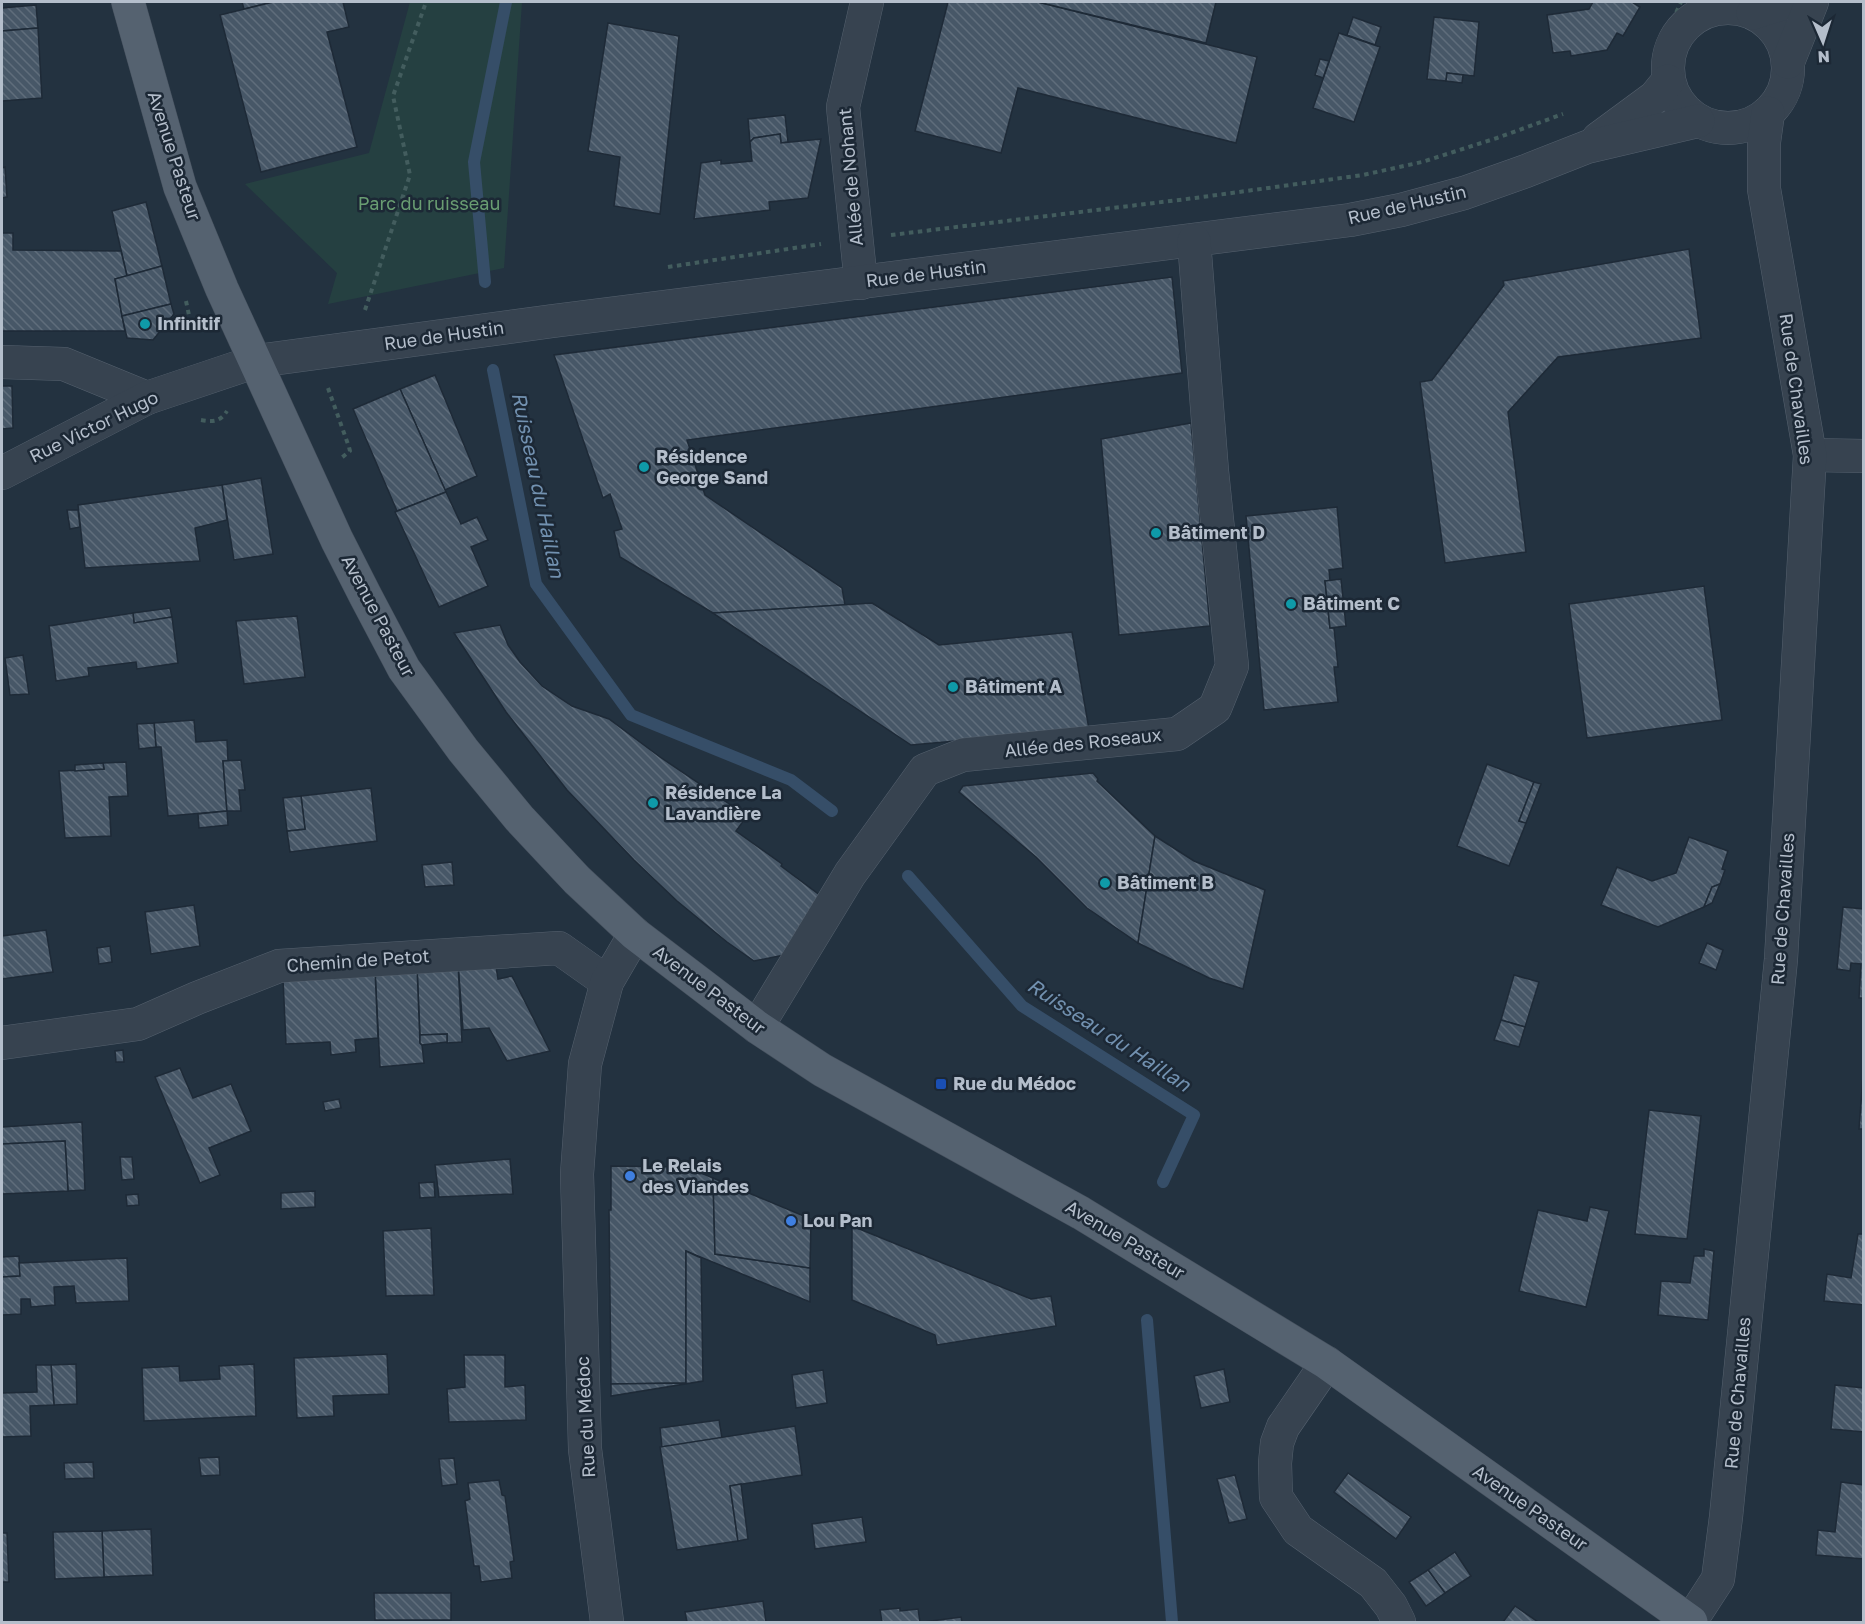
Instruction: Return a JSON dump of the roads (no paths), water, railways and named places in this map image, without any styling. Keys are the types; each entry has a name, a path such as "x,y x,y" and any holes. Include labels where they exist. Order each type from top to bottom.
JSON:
{"main road":[{"name":"Avenue Pasteur","path":"128,2 180,187 222,289 352,569 411,678 463,750 519,818 577,880 635,934 757,1027 822,1070 1081,1213 1327,1363 1690,1622"}],"street":[{"name":"Allée de Nohant","path":"861,283 843,107 867,2"},
{"path":"1788,2 1748,9 1720,8 1704,12 1690,8 1671,47 1668,81 1679,105 1698,121 1734,128 1752,123 1768,113 1784,90 1788,62 1812,2"},
{"path":"1748,9 1776,32 1784,46 1788,62"},
{"name":"Rue de Hustin","path":"1587,147 1655,97 1668,81"},
{"name":"Rue de Chavailles","path":"1690,1622 1718,1579 1726,1517 1780,959 1810,455 1764,189 1764,142 1768,113"},
{"name":"Rue de Hustin","path":"256,361 553,321 1320,225 1401,210 1464,193 1587,147 1698,121"},
{"name":"Rue de Chavailles","path":"1734,128 1746,147 1764,189"},
{"name":"Allée des Roseaux","path":"757,1027 850,874 925,770 963,755 1177,734 1215,708 1232,666 1212,471 1194,241"},
{"name":"Rue Victor Hugo","path":"2,473 147,398 256,361"},
{"path":"2,362 64,364 147,398"},
{"path":"1810,455 1863,456"},
{"name":"Rue du Médoc","path":"608,1623 585,1449 577,1174 585,1064 607,982 635,934"},
{"name":"Chemin de Petot","path":"2,1043 138,1024 279,966 559,948 607,982"},
{"path":"1327,1363 1283,1426 1277,1443 1275,1463 1276,1497 1298,1530 1373,1583 1391,1606 1399,1623"}],"waterway":[{"name":"Ruisseau du Haillan","path":"485,282 474,162 506,2"},
{"name":"Ruisseau du Haillan","path":"493,370 536,584 631,715 791,780 832,811"},
{"name":"Ruisseau du Haillan","path":"908,876 1022,1006 1194,1115 1163,1182"},
{"name":"Ruisseau du Haillan","path":"1147,1320 1172,1622"}],"place":[{"name":"Infinitif","path":"145,324"},
{"name":"Résidence George Sand","path":"644,467"},
{"name":"Bâtiment D","path":"1156,533"},
{"name":"Bâtiment C","path":"1291,604"},
{"name":"Bâtiment A","path":"953,687"},
{"name":"Résidence La Lavandière","path":"653,803"},
{"name":"Bâtiment B","path":"1105,883"},
{"name":"Rue du Médoc","path":"941,1084"},
{"name":"Le Relais des Viandes","path":"630,1176"},
{"name":"Lou Pan","path":"791,1221"}],"park label":[{"name":"Parc du ruisseau","path":"429,204"}]}
